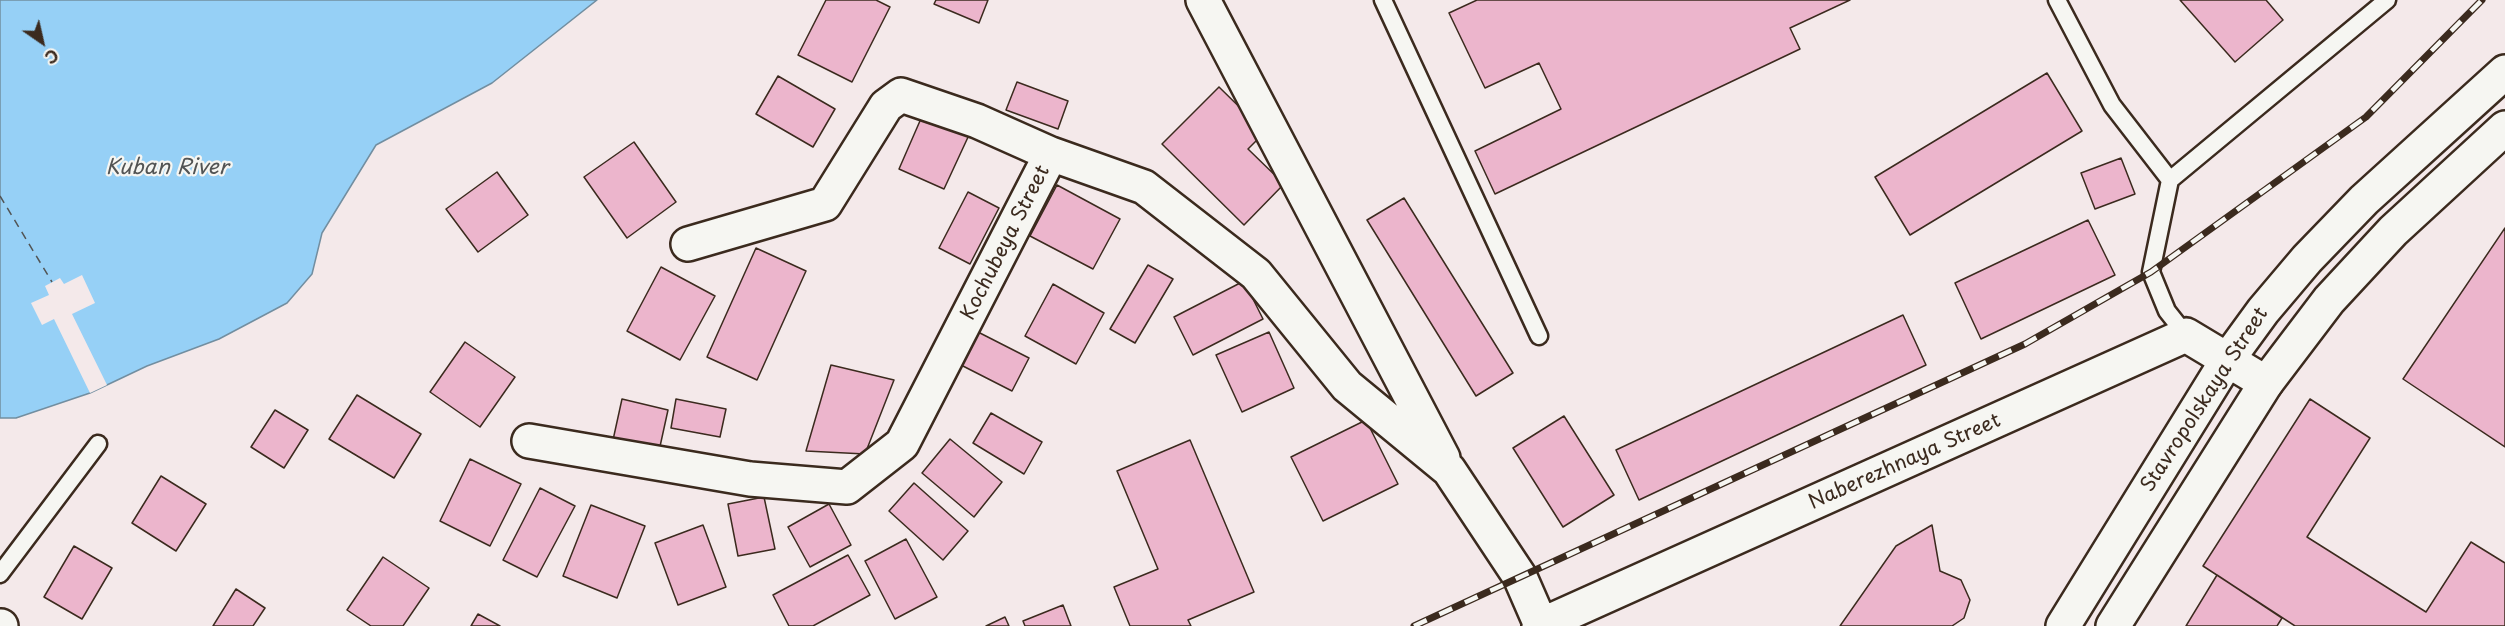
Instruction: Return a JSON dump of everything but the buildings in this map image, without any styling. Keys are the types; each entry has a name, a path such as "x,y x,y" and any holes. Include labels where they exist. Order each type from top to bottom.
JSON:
{"street":[{"name":"Kochubeya Street","path":"1203,0 1449,470 1520,577 1540,626"},
{"name":"Stavropolskaya Street","path":"2063,626 2228,359 2263,311 2307,259 2364,200 2505,72"},
{"path":"688,244 825,204 886,106 902,95 977,121 1052,154"},
{"path":"2114,626 2266,384 2329,300 2393,231 2505,128"},
{"name":"Kochubeya Street","path":"529,441 750,479 847,487 903,444 1052,154 1144,187 1256,274 1347,386 1449,470"},
{"path":"2186,335 2266,384"},
{"name":"Naberezhnaya Street","path":"1540,626 2186,335"}],"lane":[{"path":"1383,0 1539,336"},
{"path":"2057,0 2112,105 2170,180"},
{"path":"2186,335 2167,311 2151,272 2170,180 2387,0"},
{"path":"0,574 98,444"}],"water":[{"name":"Kuban River","path":"0,0 597,0 492,83 376,145 322,233 312,274 287,303 219,339 147,366 90,393 16,418 0,418"}],"pier":[{"path":"82,275 95,303 72,314 107,385 90,393 54,319 42,325 31,303 49,295 45,286 60,278 64,284"}],"ferry route":[{"path":"0,196 52,282"}],"railway":[{"path":"1414,626 2025,344 2151,272 2366,117 2482,0"}]}
